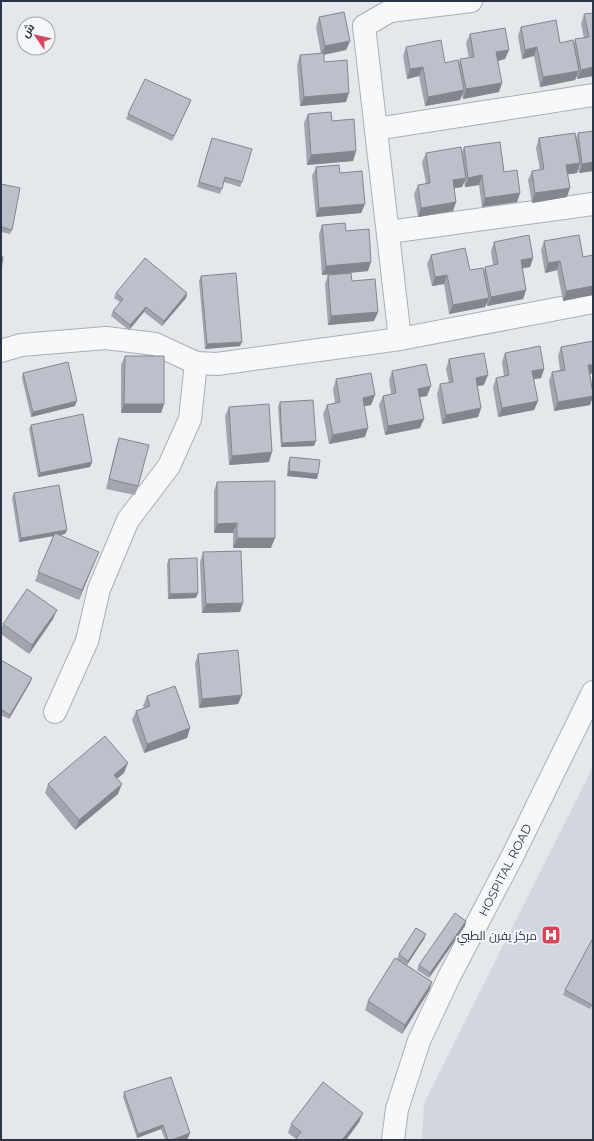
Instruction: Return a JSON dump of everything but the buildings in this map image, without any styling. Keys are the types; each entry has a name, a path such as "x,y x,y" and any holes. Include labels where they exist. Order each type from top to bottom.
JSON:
{"street":[{"path":"400,339 389,232 364,26 390,11 471,1"},
{"path":"376,129 593,95"},
{"path":"389,232 593,204"},
{"path":"1,351 21,345 106,338 155,344 196,363 217,364 400,339 593,302"},
{"path":"55,712 87,641 99,589 128,520 169,466 190,419 196,363"},
{"name":"HOSPITAL ROAD","path":"393,1140 397,1109 419,1041 449,977 514,853 593,692"}],"shaded area":[{"name":"مركز يفرن الطبي","path":"593,767 593,1140 422,1140 424,1103"}],"place":[{"name":"مركز يفرن الطبي","path":"551,935"}]}
